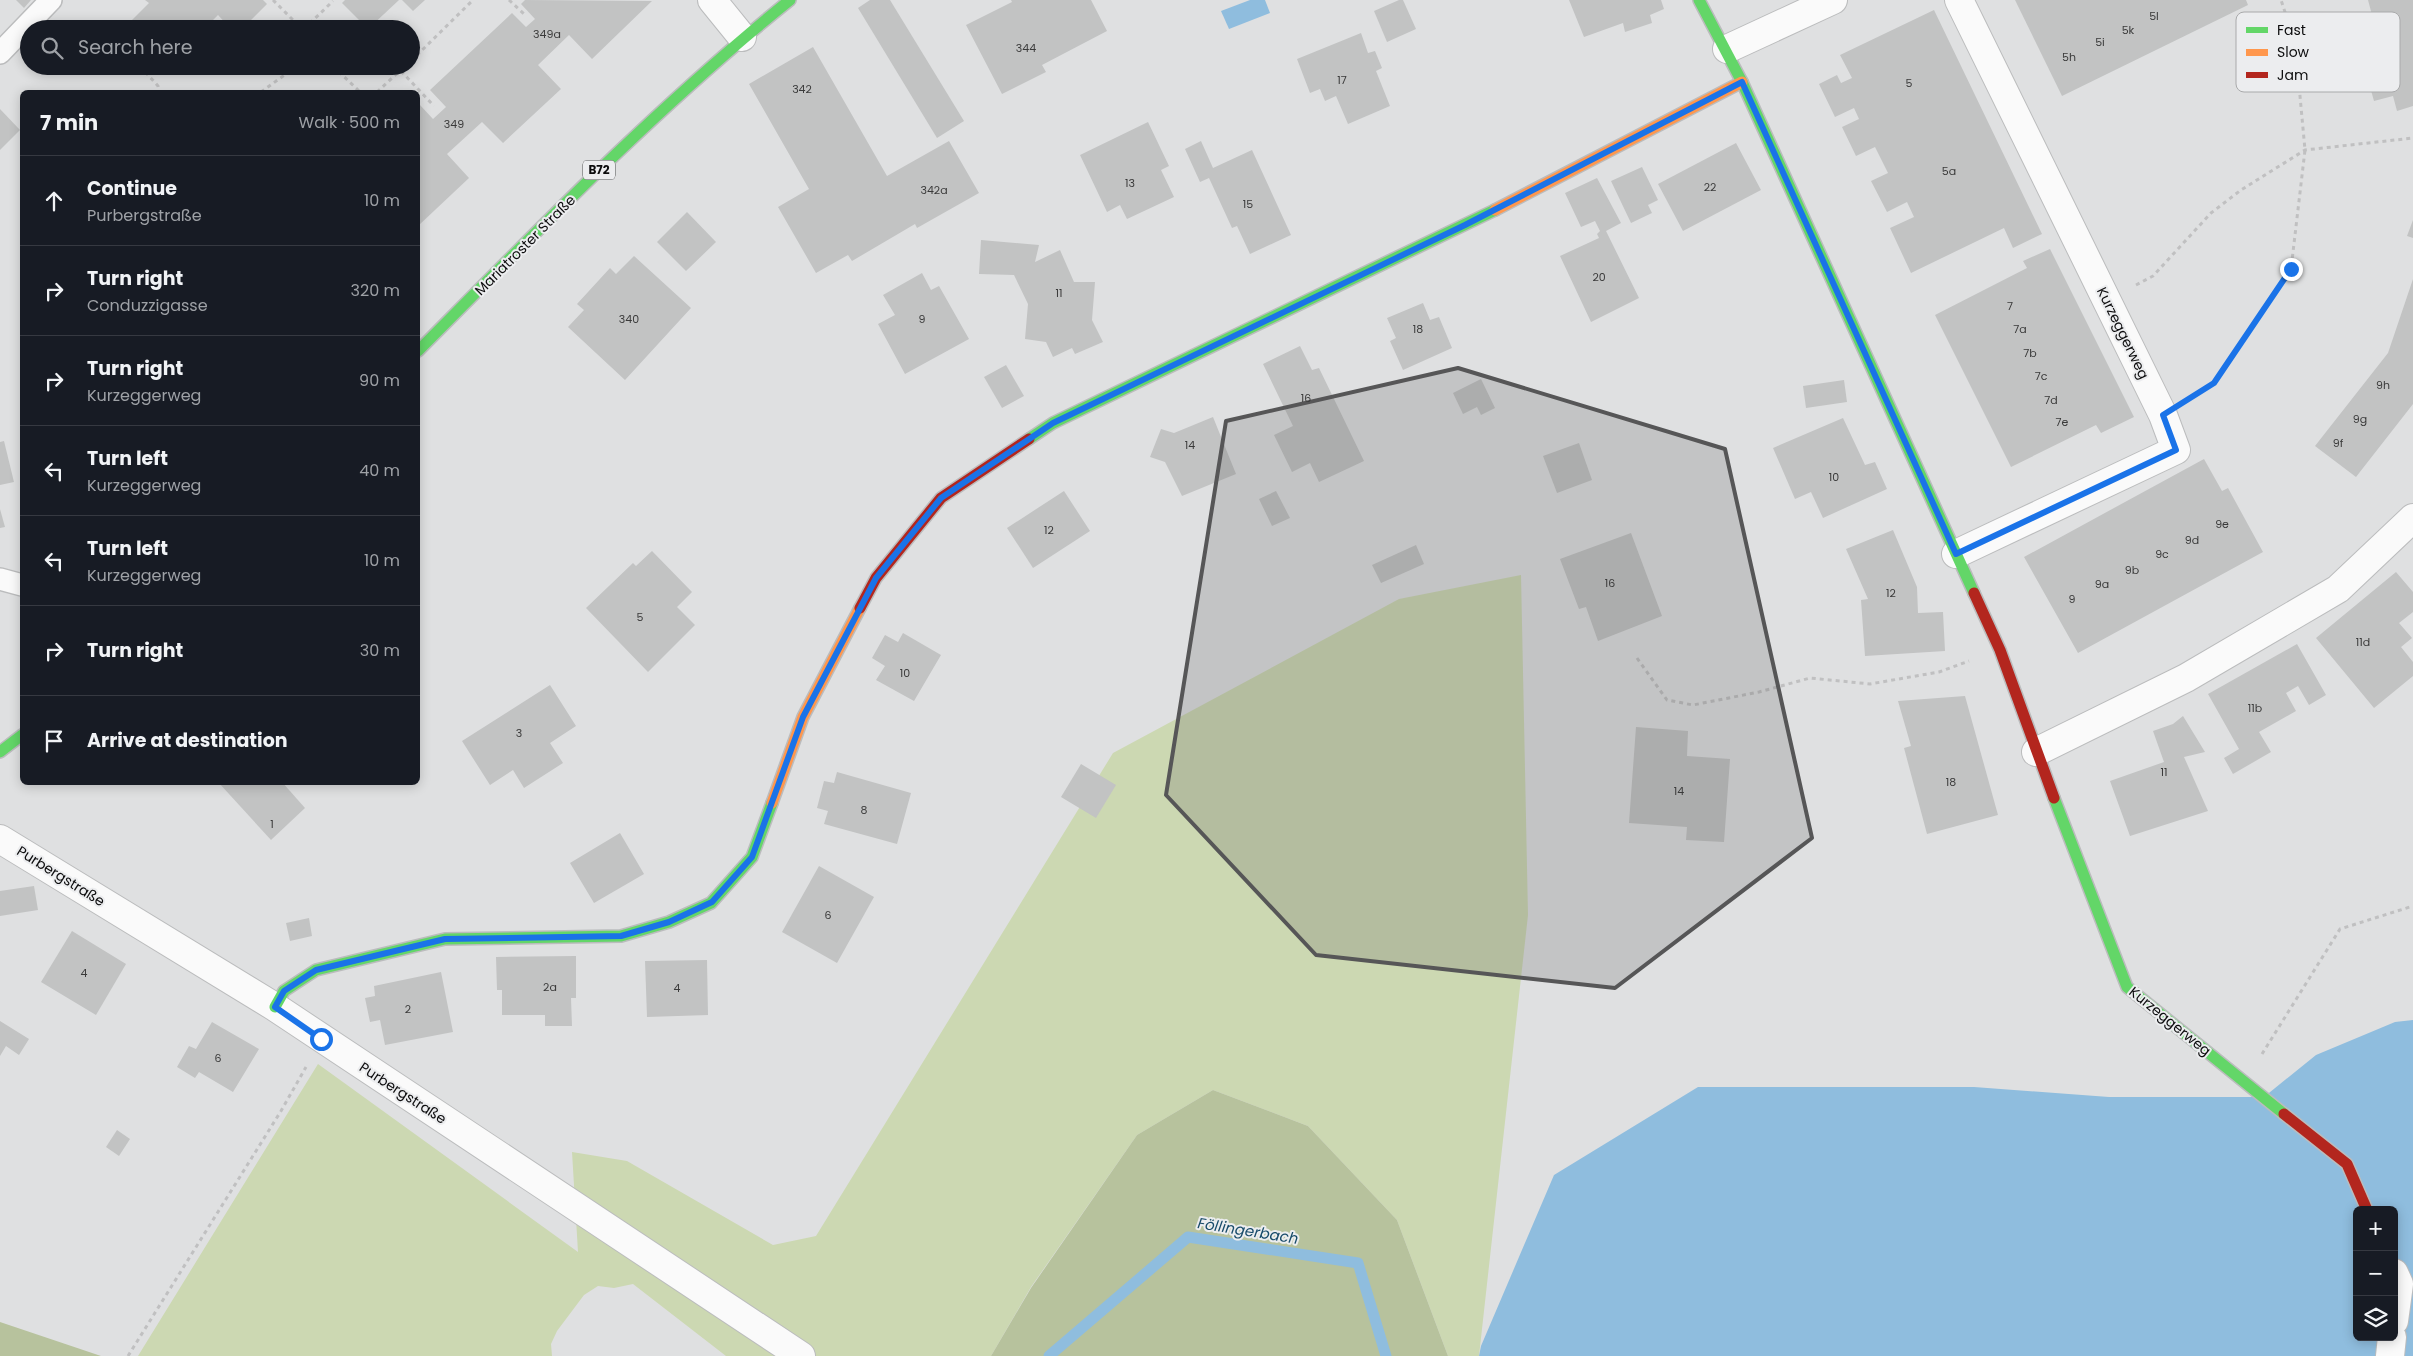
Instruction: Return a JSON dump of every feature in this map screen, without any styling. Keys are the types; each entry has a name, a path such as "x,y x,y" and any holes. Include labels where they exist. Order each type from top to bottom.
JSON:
{"street":[{"path":"712,0 742,37"},
{"name":"Mariatroster Straße","path":"420,349 660,110 742,37 790,0"},
{"name":"Kurzeggerweg","path":"1699,0 1742,82 2000,650 2036,752 2127,988 2347,1164 2365,1206"},
{"path":"1726,49 1833,0"},
{"name":"Kurzeggerweg","path":"1956,554 2176,450 2163,415 1960,0"},
{"path":"275,1007 284,991 316,970 445,939 621,936 669,922 712,902 752,857 803,717 876,578 941,498 1053,423 1465,225 1742,82"},
{"path":"2036,752 2186,678 2338,589 2413,518"},
{"path":"0,752 20,737"},
{"name":"Purbergstraße","path":"0,839 275,1007 801,1356"},
{"path":"2390,1356 2392,1341"}],"lane":[{"path":"32,20 51,0"},
{"path":"0,53 20,32"},
{"path":"0,579 20,584"}],"path":[{"path":"273,0 294,20"},
{"path":"420,51 473,0"},
{"path":"509,0 524,14"},
{"path":"2281,0 2285,12"},
{"path":"313,20 333,1"},
{"path":"148,75 158,86 159,90"},
{"path":"264,90 285,75"},
{"path":"343,75 358,90"},
{"path":"379,90 396,75"},
{"path":"404,75 418,90"},
{"path":"420,92 434,106"},
{"path":"2163,415 2214,383 2291,269 2305,150 2300,92"},
{"path":"2106,299 2153,276 2211,213 2241,190 2305,150 2413,138"},
{"path":"1637,658 1667,700 1693,705 1758,692 1810,678 1870,684 1939,672 2000,650"},
{"path":"2245,1082 2340,928 2413,906"},
{"path":"128,1356 281,1111 321,1039"}],"highlighted area":[{"path":"1458,368 1725,449 1812,838 1615,988 1316,955 1166,795 1226,421"}],"green space":[{"path":"1521,575 1528,915 1479,1356 1448,1356 1397,1220 1308,1126 1213,1090 1137,1135 1031,1287 991,1356 726,1356 633,1284 614,1288 598,1286 584,1295 557,1331 551,1344 552,1356 138,1356 318,1064 578,1252 572,1152 627,1161 773,1245 816,1236 1113,753 1399,599"},
{"path":"1213,1090 1308,1126 1397,1220 1448,1356 991,1356 1031,1288 1137,1135"},
{"path":"0,1322 101,1356 0,1356"}],"water":[{"path":"1250,0 1265,0 1270,13 1229,29 1221,11"},
{"path":"2413,1020 2413,1356 1479,1356 1481,1346 1554,1175 1698,1087 1974,1087 2109,1097 2264,1097 2316,1055 2395,1022"}],"building":[{"path":"16,0 31,0 24,8"},
{"path":"145,0 263,0 267,4 251,20 223,20 218,15 213,20 132,20 149,3"},
{"path":"345,0 399,0 378,20 359,20 342,3"},
{"path":"402,0 425,0 413,11"},
{"path":"525,0 652,1 592,59 569,35 538,65 561,89 503,143 482,122 447,154 469,178 420,224 420,105 433,119 446,107 430,90 512,13 526,27 535,19 521,4"},
{"path":"870,0 890,0 964,121 937,138 858,8"},
{"path":"1011,0 1091,0 1107,31 1042,65 1046,72 1002,94 966,25 1012,2"},
{"path":"1403,0 1416,29 1387,42 1374,11"},
{"path":"1569,0 1661,0 1664,9 1650,15 1652,23 1625,32 1623,23 1584,37"},
{"path":"2015,0 2246,0 2248,5 2062,96"},
{"path":"2368,0 2413,0 2413,106 2397,111 2393,96 2374,101 2371,92 2400,92 2400,12 2371,12"},
{"path":"1934,10 2042,234 2013,248 2004,228 1911,273 1890,228 1914,217 1907,202 1887,212 1871,181 1888,173 1875,147 1856,156 1842,127 1859,119 1854,108 1835,117 1819,84 1837,75 1841,83 1852,78 1840,55"},
{"path":"1361,33 1368,53 1375,51 1382,68 1376,71 1390,106 1348,124 1336,96 1325,101 1320,89 1310,93 1297,59"},
{"path":"813,47 887,176 949,141 979,193 917,228 915,224 852,261 848,255 816,273 778,207 809,189 749,84"},
{"path":"0,109 20,130 0,150"},
{"path":"1148,122 1169,166 1161,170 1174,197 1127,219 1120,205 1107,212 1080,155"},
{"path":"1201,141 1213,168 1252,150 1291,235 1250,254 1237,226 1232,228 1209,178 1200,182 1185,149"},
{"path":"1736,143 1761,190 1683,231 1658,184"},
{"path":"1642,167 1658,200 1648,205 1652,213 1631,223 1611,181"},
{"path":"1597,178 1621,223 1606,231 1639,298 1591,322 1560,256 1599,238 1597,234 1600,231 1595,221 1581,227 1565,193"},
{"path":"687,212 716,242 686,271 657,242"},
{"path":"2413,220 2413,238 2407,236"},
{"path":"981,240 1039,245 1035,262 1060,250 1074,282 1095,282 1092,320 1103,342 1075,354 1072,348 1053,357 1046,342 1025,339 1028,304 1014,275 979,274"},
{"path":"2050,249 2134,417 2101,433 2096,425 2011,467 1935,315 2027,268 2023,261"},
{"path":"634,256 691,308 625,380 568,327 584,310 577,304 610,268 616,274"},
{"path":"922,273 931,290 939,286 969,339 905,374 878,324 895,315 883,295"},
{"path":"2413,279 2413,404 2356,477 2315,446 2388,353"},
{"path":"1423,303 1430,320 1439,317 1452,348 1403,370 1390,341 1396,338 1387,318"},
{"path":"1300,346 1312,370 1319,368 1364,461 1319,482 1310,463 1292,472 1274,435 1293,426 1263,364"},
{"path":"1006,365 1024,396 1002,408 984,377"},
{"path":"1481,379 1495,408 1481,415 1477,407 1463,414 1453,393"},
{"path":"1844,380 1847,402 1806,408 1803,386"},
{"path":"1213,417 1236,474 1182,496 1165,462 1150,457 1161,429 1174,433"},
{"path":"1843,418 1865,465 1875,462 1887,489 1823,518 1811,492 1795,499 1773,448"},
{"path":"4,441 14,482 0,485 0,442"},
{"path":"1579,443 1592,480 1557,493 1543,456"},
{"path":"2204,459 2222,491 2228,488 2263,552 2078,653 2024,557"},
{"path":"1064,491 1090,531 1033,568 1007,528"},
{"path":"1276,491 1290,518 1272,526 1259,499"},
{"path":"0,509 5,527 0,528"},
{"path":"1893,530 1917,587 1918,613 1943,612 1945,651 1865,656 1861,600 1868,599 1846,549"},
{"path":"1631,533 1662,616 1598,641 1586,607 1579,609 1560,559"},
{"path":"1416,545 1424,564 1381,583 1372,565"},
{"path":"652,551 692,592 677,607 695,625 648,672 586,608 633,563 636,566"},
{"path":"2396,572 2413,592 2413,612 2399,623 2412,638 2401,647 2413,662 2413,676 2374,708 2316,638"},
{"path":"903,633 941,655 914,701 876,680 885,666 872,658 885,635 898,642"},
{"path":"2297,644 2326,695 2309,705 2298,686 2286,693 2296,711 2259,732 2271,752 2233,774 2224,758 2239,749 2208,694"},
{"path":"550,685 576,726 550,743 563,763 524,788 513,770 490,785 462,741"},
{"path":"1965,696 1998,815 1927,834 1904,748 1911,746 1898,701"},
{"path":"2183,716 2205,752 2184,757 2208,811 2130,836 2110,781 2164,762 2153,731 2173,724"},
{"path":"1636,727 1688,731 1687,756 1730,759 1724,842 1686,840 1687,827 1629,823"},
{"path":"1081,764 1116,785 1096,818 1061,797"},
{"path":"837,772 911,793 897,844 824,824 828,811 817,808 824,781 834,783"},
{"path":"221,785 285,785 305,808 271,840"},
{"path":"620,833 644,874 594,903 570,863"},
{"path":"819,866 874,897 837,963 782,932"},
{"path":"34,886 38,910 0,916 0,891"},
{"path":"309,918 312,936 290,941 286,923"},
{"path":"72,931 126,964 96,1015 41,982"},
{"path":"576,956 576,998 571,998 572,1026 545,1026 545,1015 502,1015 502,990 497,990 496,957"},
{"path":"707,960 708,1015 647,1017 645,961"},
{"path":"441,972 453,1032 385,1045 380,1020 370,1022 365,998 375,996 374,986"},
{"path":"0,1021 29,1039 19,1055 6,1046 0,1056"},
{"path":"212,1022 259,1049 233,1092 199,1072 195,1078 177,1067 189,1046 196,1049"},
{"path":"117,1130 130,1139 119,1156 106,1147"}],"waterway":[{"name":"Föllingerbach","path":"1049,1356 1188,1237 1358,1263 1386,1356"}],"traffic: fast":[{"path":"420,349 553,215 645,126 790,0"},
{"path":"1699,0 1742,82 1974,593"},
{"path":"1029,439 1053,423 1495,210"},
{"path":"0,752 20,737"},
{"path":"2054,798 2127,987 2284,1114"},
{"path":"275,1007 284,991 316,970 445,939 621,936 669,922 711,903 752,857 772,803"}],"traffic: slow":[{"path":"1495,210 1742,82"},
{"path":"772,803 803,717 860,608"}],"traffic: jam":[{"path":"860,608 876,578 941,498 1029,439"},
{"path":"1974,593 2000,650 2054,798"},
{"path":"2284,1114 2347,1164 2365,1206"}],"route":[{"path":"321,1039 275,1007 284,991 316,970 445,939 621,936 669,922 712,902 752,857 803,717 876,578 941,498 1053,423 1465,225 1742,82 1956,554 2176,450 2163,415 2214,383 2291,269"}]}
